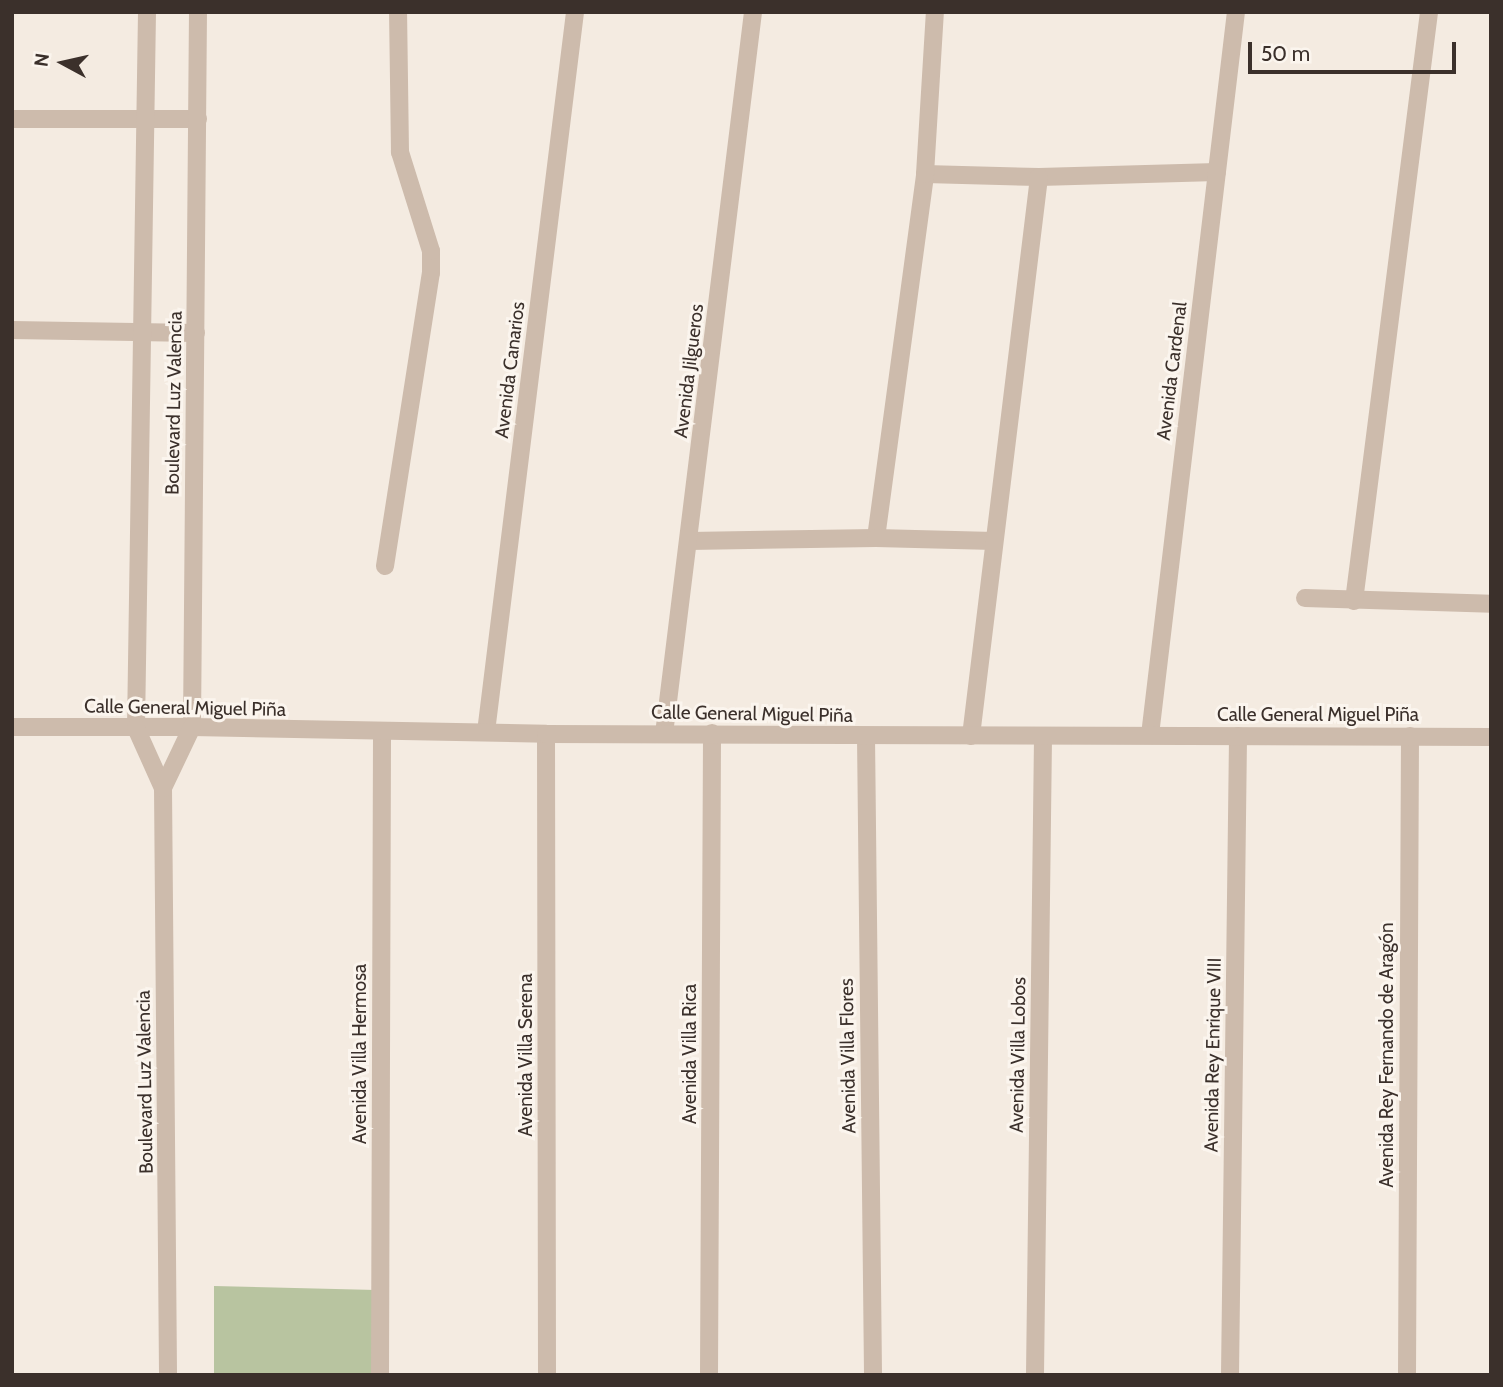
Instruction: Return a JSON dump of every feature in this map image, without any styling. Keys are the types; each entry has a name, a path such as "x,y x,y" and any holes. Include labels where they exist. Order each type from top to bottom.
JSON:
{"street":[{"name":"Boulevard Luz Valencia","path":"147,12 148,118 136,728 163,788 168,1375"},
{"name":"Boulevard Luz Valencia","path":"163,788 191,727 198,12"},
{"path":"385,566 431,273 431,251 400,152 398,12"},
{"name":"Avenida Canarios","path":"486,733 575,12"},
{"name":"Avenida Jilgueros","path":"664,734 753,12"},
{"path":"876,538 925,174 934,12"},
{"name":"Avenida Cardenal","path":"1150,735 1236,12"},
{"path":"1354,601 1429,12"},
{"path":"12,119 198,119"},
{"path":"925,174 1039,177 1217,172"},
{"path":"971,736 1039,177"},
{"path":"12,330 195,333"},
{"path":"689,541 876,538 994,541"},
{"path":"1305,598 1491,604"},
{"name":"Calle General Miguel Piña","path":"12,727 191,727 382,733 1491,737"},
{"name":"Avenida Villa Hermosa","path":"380,1375 382,733"},
{"name":"Avenida Villa Rica","path":"709,1375 712,733"},
{"name":"Avenida Villa Serena","path":"547,734 547,1375"},
{"name":"Avenida Villa Flores","path":"866,736 873,1375"},
{"name":"Avenida Villa Lobos","path":"1035,1375 1043,736"},
{"name":"Avenida Rey Enrique VIII","path":"1230,1375 1238,736"},
{"name":"Avenida Rey Fernando de Aragón","path":"1407,1375 1409,736"}],"green space":[{"path":"214,1286 376,1290 376,1375 214,1375"}]}
